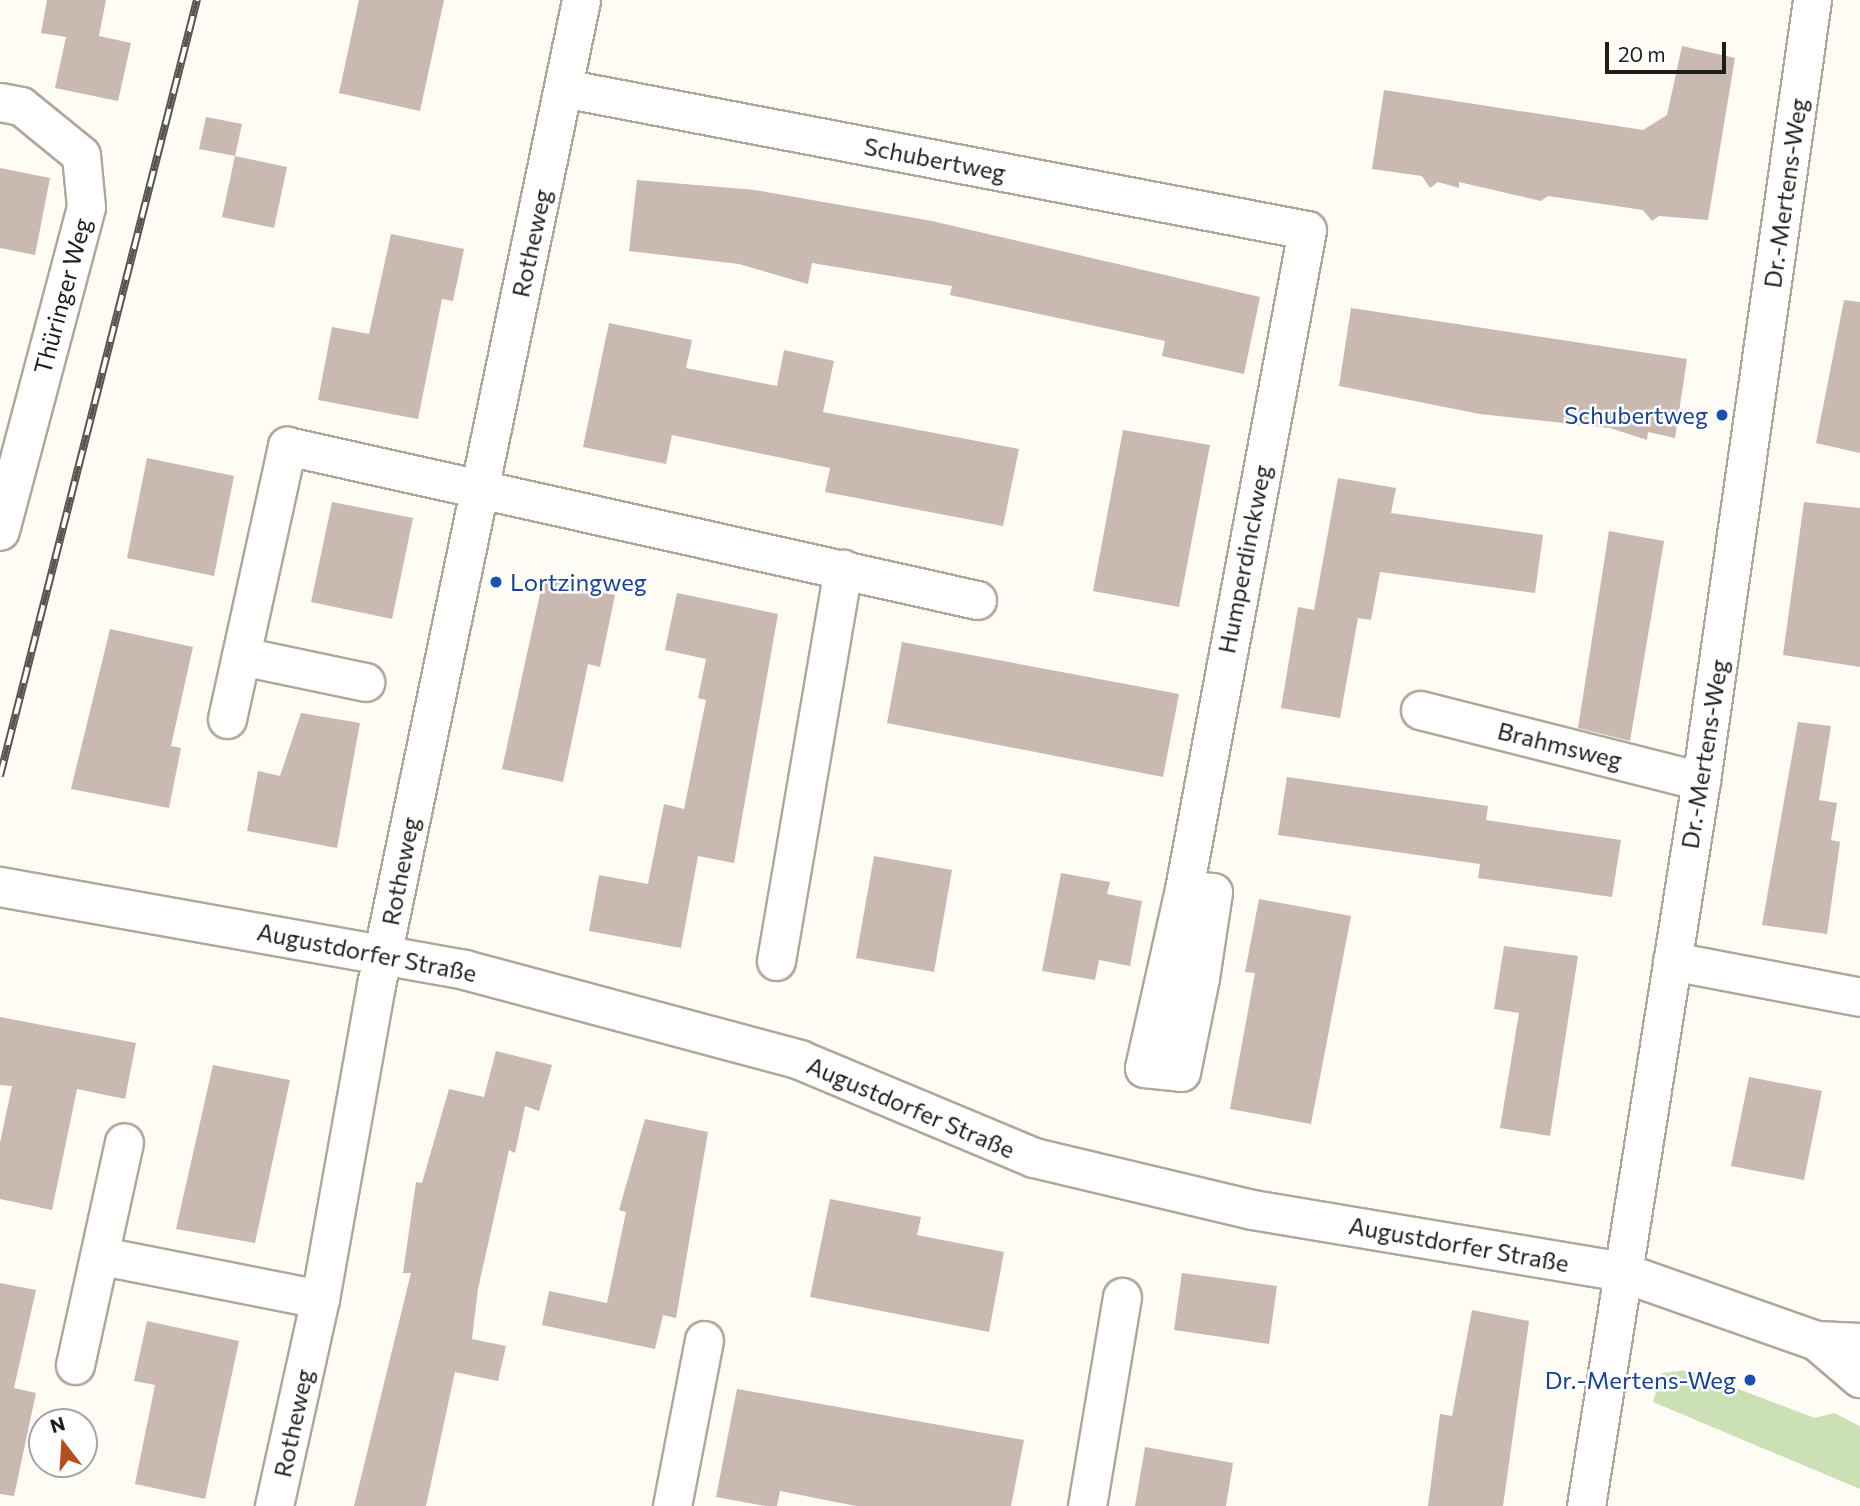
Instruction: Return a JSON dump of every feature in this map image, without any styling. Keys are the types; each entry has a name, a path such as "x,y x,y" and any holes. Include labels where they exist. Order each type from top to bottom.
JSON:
{"street":[{"name":"Rotheweg","path":"275,1506 320,1299 384,952 581,0"},
{"name":"Dr.-Mertens-Weg","path":"1586,1506 1701,781 1812,0"},
{"name":"Schubertweg","path":"563,88 1307,230"},
{"name":"Thüringer Weg","path":"0,102 21,106 81,155 86,207 0,531"},
{"name":"Humperdinckweg","path":"1184,975 1184,889 1307,230"},
{"path":"228,719 287,446 480,486 977,600"},
{"path":"776,961 843,569"},
{"path":"241,656 365,682"},
{"name":"Brahmsweg","path":"1420,710 1701,781"},
{"name":"Augustdorfer Straße","path":"0,887 384,952 800,1060 1034,1158 1252,1210 1621,1272 1817,1341 1860,1343"},
{"path":"1672,961 1860,997"},
{"path":"75,1365 102,1256 124,1142"},
{"path":"102,1256 320,1299"},
{"path":"1087,1506 1122,1297"},
{"path":"672,1506 704,1340"},
{"name":"Augustdorfer Straße","path":"1817,1341 1845,1371 1860,1378"}],"green space":[{"path":"1688,1370 1815,1418 1834,1413 1860,1426 1860,1489 1653,1402 1662,1373"}],"building":[{"path":"47,0 106,0 99,36 131,43 118,101 55,88 66,37 41,33"},
{"path":"359,0 444,0 420,111 339,93"},
{"path":"1682,46 1735,58 1708,220 1659,216 1652,221 1643,210 1548,196 1541,201 1459,182 1459,188 1438,182 1430,188 1422,176 1372,169 1384,90 1643,130 1667,115"},
{"path":"206,117 242,124 235,156 199,149"},
{"path":"235,156 287,167 274,228 222,217"},
{"path":"0,168 50,178 35,255 0,248"},
{"path":"637,180 755,190 932,221 1260,297 1244,374 1162,356 1165,341 950,295 952,286 812,263 808,284 739,264 629,251"},
{"path":"391,234 464,249 453,301 442,299 418,419 318,400 332,327 369,334"},
{"path":"1844,300 1860,302 1860,453 1816,443"},
{"path":"1351,308 1687,359 1675,438 1648,432 1647,440 1610,428 1480,414 1339,386"},
{"path":"609,323 692,340 686,368 777,386 784,350 834,361 823,412 1019,449 1003,526 825,492 830,468 672,435 666,464 583,447"},
{"path":"1123,430 1210,445 1179,607 1093,591"},
{"path":"147,458 234,476 214,576 127,558"},
{"path":"1338,478 1396,488 1391,513 1543,535 1535,593 1380,572 1371,620 1358,618 1340,718 1281,708 1298,607 1314,610"},
{"path":"332,502 413,518 392,619 311,602"},
{"path":"1804,502 1860,508 1860,667 1783,655"},
{"path":"1609,531 1664,541 1630,741 1578,728"},
{"path":"543,580 615,595 600,667 588,664 563,782 502,769"},
{"path":"677,593 778,614 734,863 698,856 681,948 589,931 599,875 648,884 664,804 684,809 706,700 698,698 706,659 665,650"},
{"path":"110,629 193,647 171,746 181,748 169,808 71,789"},
{"path":"902,642 1179,694 1163,777 887,723"},
{"path":"301,713 360,723 337,848 247,831 258,771 280,776"},
{"path":"1798,722 1831,726 1819,800 1837,803 1831,840 1840,842 1827,934 1762,925"},
{"path":"1287,777 1488,806 1486,820 1621,840 1612,897 1478,878 1480,864 1278,835"},
{"path":"874,856 952,870 934,972 856,958"},
{"path":"1061,873 1110,882 1107,894 1142,901 1130,966 1099,960 1095,980 1042,971"},
{"path":"1259,899 1351,916 1311,1124 1230,1109 1255,973 1245,972"},
{"path":"1504,946 1578,956 1550,1136 1500,1128 1519,1013 1494,1009"},
{"path":"0,1017 136,1043 125,1099 77,1089 52,1210 0,1199 0,1143 12,1086 0,1085"},
{"path":"496,1051 552,1065 539,1111 525,1106 515,1153 509,1150 478,1289 472,1339 506,1346 498,1381 455,1372 426,1506 354,1506 411,1273 403,1273 416,1182 422,1183 449,1089 484,1097"},
{"path":"213,1065 290,1080 255,1243 176,1229"},
{"path":"1749,1077 1822,1091 1804,1180 1731,1166"},
{"path":"645,1119 708,1132 676,1318 663,1315 655,1349 542,1325 549,1291 607,1303 626,1212 619,1210"},
{"path":"830,1199 921,1217 917,1235 1004,1252 989,1332 810,1297"},
{"path":"1182,1273 1277,1286 1269,1344 1174,1330"},
{"path":"0,1283 36,1290 14,1388 36,1393 33,1408 28,1408 28,1430 14,1496 0,1494"},
{"path":"1472,1310 1529,1321 1503,1506 1428,1506 1440,1414 1452,1416"},
{"path":"147,1321 239,1341 205,1499 135,1484 155,1385 134,1381"},
{"path":"737,1389 1024,1440 1011,1506 856,1506 780,1491 777,1506 716,1497"},
{"path":"1145,1447 1233,1463 1226,1506 1135,1506"}],"railway":[{"path":"0,776 197,0"}],"place":[{"name":"Schubertweg","path":"1722,415"},
{"name":"Lortzingweg","path":"496,582"},
{"name":"Dr.-Mertens-Weg","path":"1750,1380"}]}
